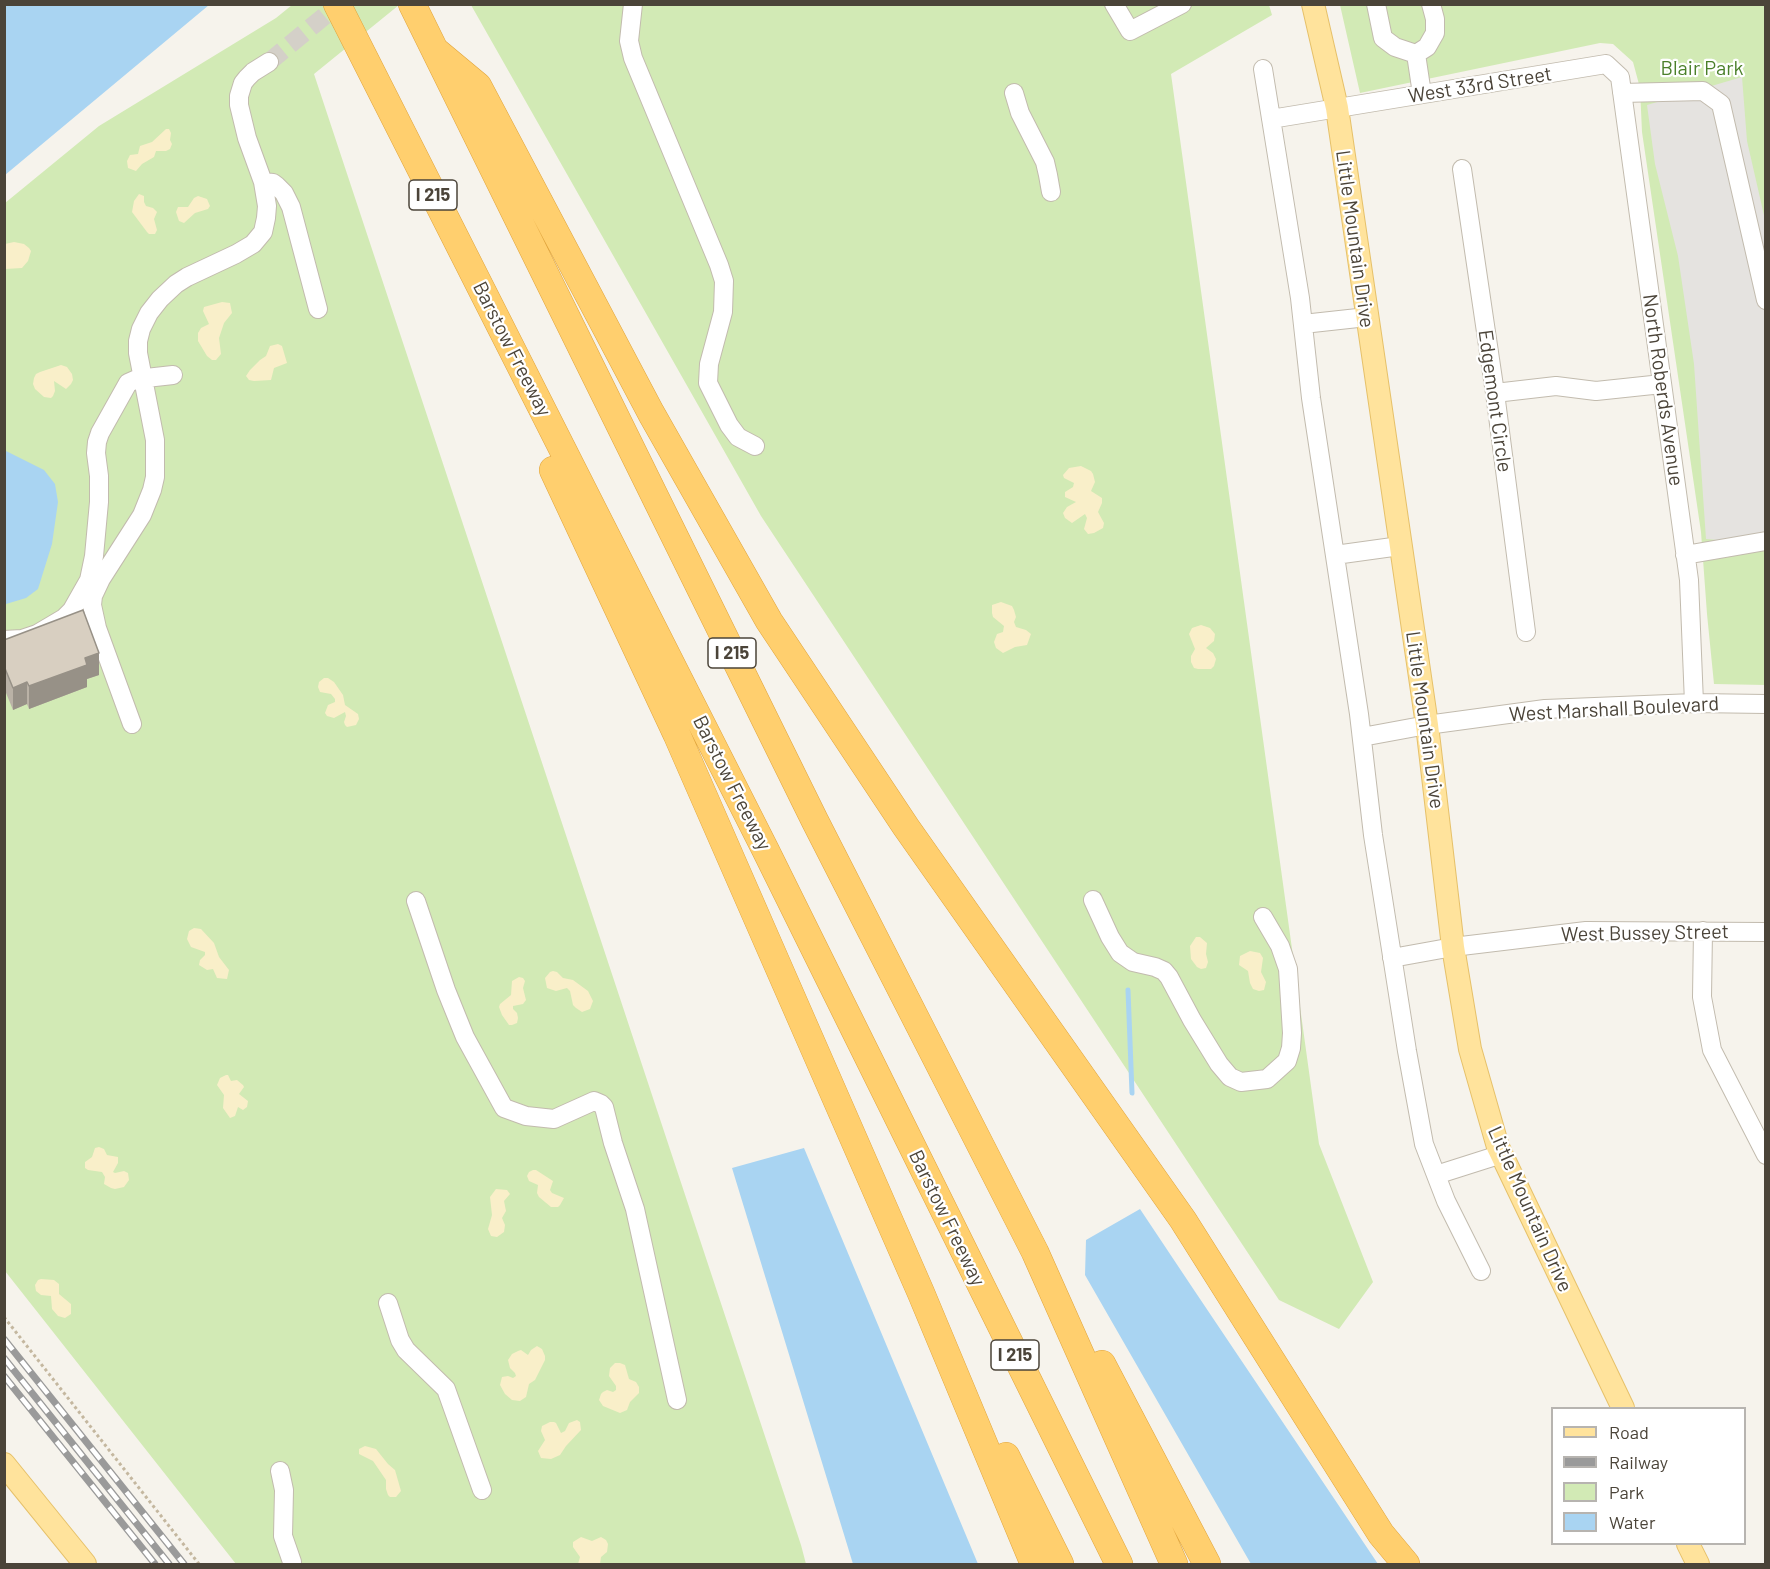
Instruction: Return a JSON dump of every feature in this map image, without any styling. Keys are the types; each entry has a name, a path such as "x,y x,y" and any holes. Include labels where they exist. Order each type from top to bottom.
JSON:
{"highway":[{"name":"Barstow Freeway","path":"337,4 765,849 1119,1564"},
{"name":"I 215","path":"412,4 815,821 1035,1252 1174,1564"},
{"path":"436,51 478,86 651,413 769,621 906,827 1183,1221 1381,1534 1406,1564"},
{"path":"530,386 533,427 681,746 921,1293 1034,1564"},
{"path":"1035,1252 1108,1373 1207,1564"},
{"path":"921,1293 984,1411 1060,1564"}],"main road":[{"name":"Little Mountain Drive","path":"1313,4 1336,108 1427,725 1453,947 1470,1048 1498,1147 1623,1407"},
{"path":"4,1464 85,1564"},
{"path":"1688,1545 1698,1564"}],"street":[{"path":"633,4 629,41 633,58 724,281 723,312 709,364 708,383 729,425 738,437 755,446"},
{"path":"1114,4 1130,31 1182,4"},
{"path":"1376,4 1383,38 1395,47 1416,54"},
{"path":"1416,54 1427,47 1435,33 1435,19 1431,4"},
{"path":"1416,54 1422,94"},
{"path":"132,724 95,621 92,604 96,587 142,515 153,483 156,463 155,440 138,341 149,314 160,299 176,284 236,255 253,244 262,232 267,206 263,182 248,138 239,105 239,96 247,78 269,62"},
{"name":"West 33rd Street","path":"1271,119 1606,64 1621,85"},
{"path":"1263,69 1303,324 1313,410 1362,736 1373,835 1424,1144 1446,1202 1481,1270"},
{"path":"1621,85 1703,91 1721,104 1766,300"},
{"name":"North Roberds Avenue","path":"1621,85 1689,580 1694,703"},
{"path":"1014,93 1020,113 1045,162 1051,192"},
{"name":"Edgemont Circle","path":"1462,170 1495,393 1526,632"},
{"path":"263,182 278,186 291,207 318,309"},
{"path":"1303,324 1367,316"},
{"path":"4,640 22,639 37,634 64,618 82,595 92,566 99,502 96,453 100,433 128,383 143,378 173,375"},
{"path":"1495,393 1556,386 1596,391 1662,384"},
{"path":"1685,555 1766,542"},
{"path":"1335,555 1400,546"},
{"path":"64,618 95,621"},
{"name":"West Marshall Boulevard","path":"1362,736 1545,709 1694,703 1766,704"},
{"path":"1093,900 1120,953 1133,962 1164,971 1219,1064 1230,1077 1241,1082 1268,1079 1287,1061 1291,1048 1288,969 1280,946 1263,917"},
{"path":"416,901 446,990 465,1037 504,1108 526,1116 554,1119 594,1101 604,1107 613,1143 635,1209 678,1400"},
{"name":"West Bussey Street","path":"1392,958 1453,947 1586,931 1766,932"},
{"path":"1703,931 1702,997 1712,1050 1766,1155"},
{"path":"1436,1175 1502,1155"},
{"path":"388,1303 400,1340 406,1350 446,1389 482,1490"},
{"path":"280,1471 284,1490 283,1536 293,1563"},
{"path":"268,1543 293,1563"}],"path":[{"path":"4,1317 199,1564"}],"green space":[{"path":"292,5 399,5 314,74 806,1564 236,1564 5,1271 5,203 99,126 276,18"},
{"path":"471,5 1269,5 1272,15 1171,74 1319,1144 1373,1282 1339,1329 1279,1300 761,516"},
{"name":"Blair Park","path":"1340,5 1765,5 1765,685 1714,684 1701,532 1642,132 1640,88 1633,62 1613,44 1600,43 1360,93"}],"sand":[{"path":"166,129 169,129 171,133 170,149 156,151 154,157 142,164 136,171 128,168 127,161 130,155 138,154 140,146 152,142"},
{"path":"139,194 144,196 146,206 157,212 154,219 157,230 155,234 149,234 132,212 134,201"},
{"path":"198,196 207,199 210,206 208,209 195,213 184,223 179,221 176,212 178,207 188,207"},
{"path":"14,242 24,244 29,248 31,251 28,261 22,268 5,269 5,244"},
{"path":"222,302 230,303 232,313 224,323 219,338 221,354 216,360 212,360 198,341 198,333 201,328 209,324 203,311 204,307"},
{"path":"278,344 282,346 287,363 274,368 271,380 249,380 246,376 250,370 266,356 270,346"},
{"path":"61,365 67,367 72,374 71,384 66,389 54,381 53,396 44,397 33,384 36,374"},
{"path":"1081,466 1093,474 1095,482 1091,491 1102,498 1098,512 1104,523 1103,528 1088,534 1084,529 1087,518 1085,514 1072,523 1065,518 1063,513 1067,507 1076,502 1065,497 1065,492 1073,487 1074,483 1064,478 1063,475 1069,468"},
{"path":"1001,602 1012,606 1016,617 1014,622 1016,627 1031,634 1027,645 1015,647 1003,653 996,648 994,642 997,634 1003,632 1004,626 993,617 992,613 992,605"},
{"path":"1201,625 1210,628 1215,634 1214,641 1206,648 1213,653 1216,659 1211,669 1194,668 1191,662 1195,649 1189,634 1192,628"},
{"path":"324,678 334,682 343,695 345,705 358,714 359,719 356,725 347,727 345,725 345,712 334,718 327,716 325,713 328,705 335,702 335,699 331,694 320,692 319,682"},
{"path":"194,928 201,929 214,943 219,957 229,970 227,979 217,978 213,969 207,970 199,965 205,952 191,947 187,939 189,931"},
{"path":"1196,937 1200,937 1207,943 1206,968 1197,967 1191,959 1190,946"},
{"path":"1250,951 1260,953 1263,958 1261,972 1266,982 1264,990 1253,989 1248,971 1239,965 1240,956"},
{"path":"553,971 563,978 573,980 588,991 593,1001 590,1009 582,1012 576,1008 567,988 556,991 547,988 545,978"},
{"path":"519,977 525,981 523,988 526,1000 523,1004 513,1006 517,1013 517,1023 509,1025 499,1007 511,995 512,981"},
{"path":"226,1075 231,1081 237,1080 243,1085 239,1094 248,1101 247,1107 243,1110 238,1107 235,1116 230,1118 223,1108 224,1095 217,1085 220,1078"},
{"path":"95,1148 104,1149 107,1155 118,1157 118,1163 113,1172 128,1173 129,1180 124,1187 111,1188 104,1184 105,1177 102,1172 85,1168 85,1162 92,1157"},
{"path":"533,1170 553,1181 550,1190 564,1198 558,1207 551,1207 539,1197 538,1185 529,1181 527,1176"},
{"path":"496,1189 507,1190 510,1194 504,1201 506,1211 502,1218 505,1225 504,1232 497,1237 491,1236 488,1229 492,1215 490,1197"},
{"path":"41,1279 54,1280 59,1284 59,1294 71,1304 71,1314 65,1318 58,1316 52,1309 51,1296 41,1295 36,1291 35,1285"},
{"path":"537,1346 542,1349 545,1360 535,1380 529,1384 526,1397 520,1401 512,1400 500,1385 502,1377 516,1376 508,1360 512,1354 521,1350 528,1355"},
{"path":"615,1363 625,1365 629,1379 636,1382 639,1387 639,1393 630,1402 627,1410 620,1413 603,1406 599,1400 603,1392 616,1390 609,1376 610,1368"},
{"path":"577,1420 580,1422 581,1430 560,1455 551,1459 541,1458 538,1451 545,1440 541,1431 542,1426 554,1422 561,1433 565,1431 569,1423"},
{"path":"365,1446 376,1449 395,1470 401,1491 396,1497 388,1495 386,1480 373,1461 359,1454 359,1449"},
{"path":"581,1537 592,1541 601,1537 606,1540 607,1552 601,1557 600,1564 578,1564 580,1557 573,1547 573,1542"}],"shaded area":[{"path":"1742,77 1747,141 1766,224 1765,544 1706,539 1694,364 1678,256 1655,164 1647,105"}],"water":[{"path":"5,4 209,4 209,5 5,175"},
{"path":"4,450 44,470 55,484 58,502 52,544 38,589 26,598 6,604 4,604"},
{"path":"804,1148 978,1564 853,1564 732,1168"},
{"path":"1140,1209 1378,1564 1251,1564 1085,1275 1086,1240"}],"building":[{"path":"83,610 99,653 85,658 87,665 29,686 27,682 13,688 4,666 4,640"}],"waterway":[{"path":"1128,990 1132,1093"}],"tunnel":[{"path":"269,62 339,4"}],"railway":[{"path":"4,1339 184,1564"},
{"path":"4,1358 169,1564"},
{"path":"4,1376 155,1564"}]}
